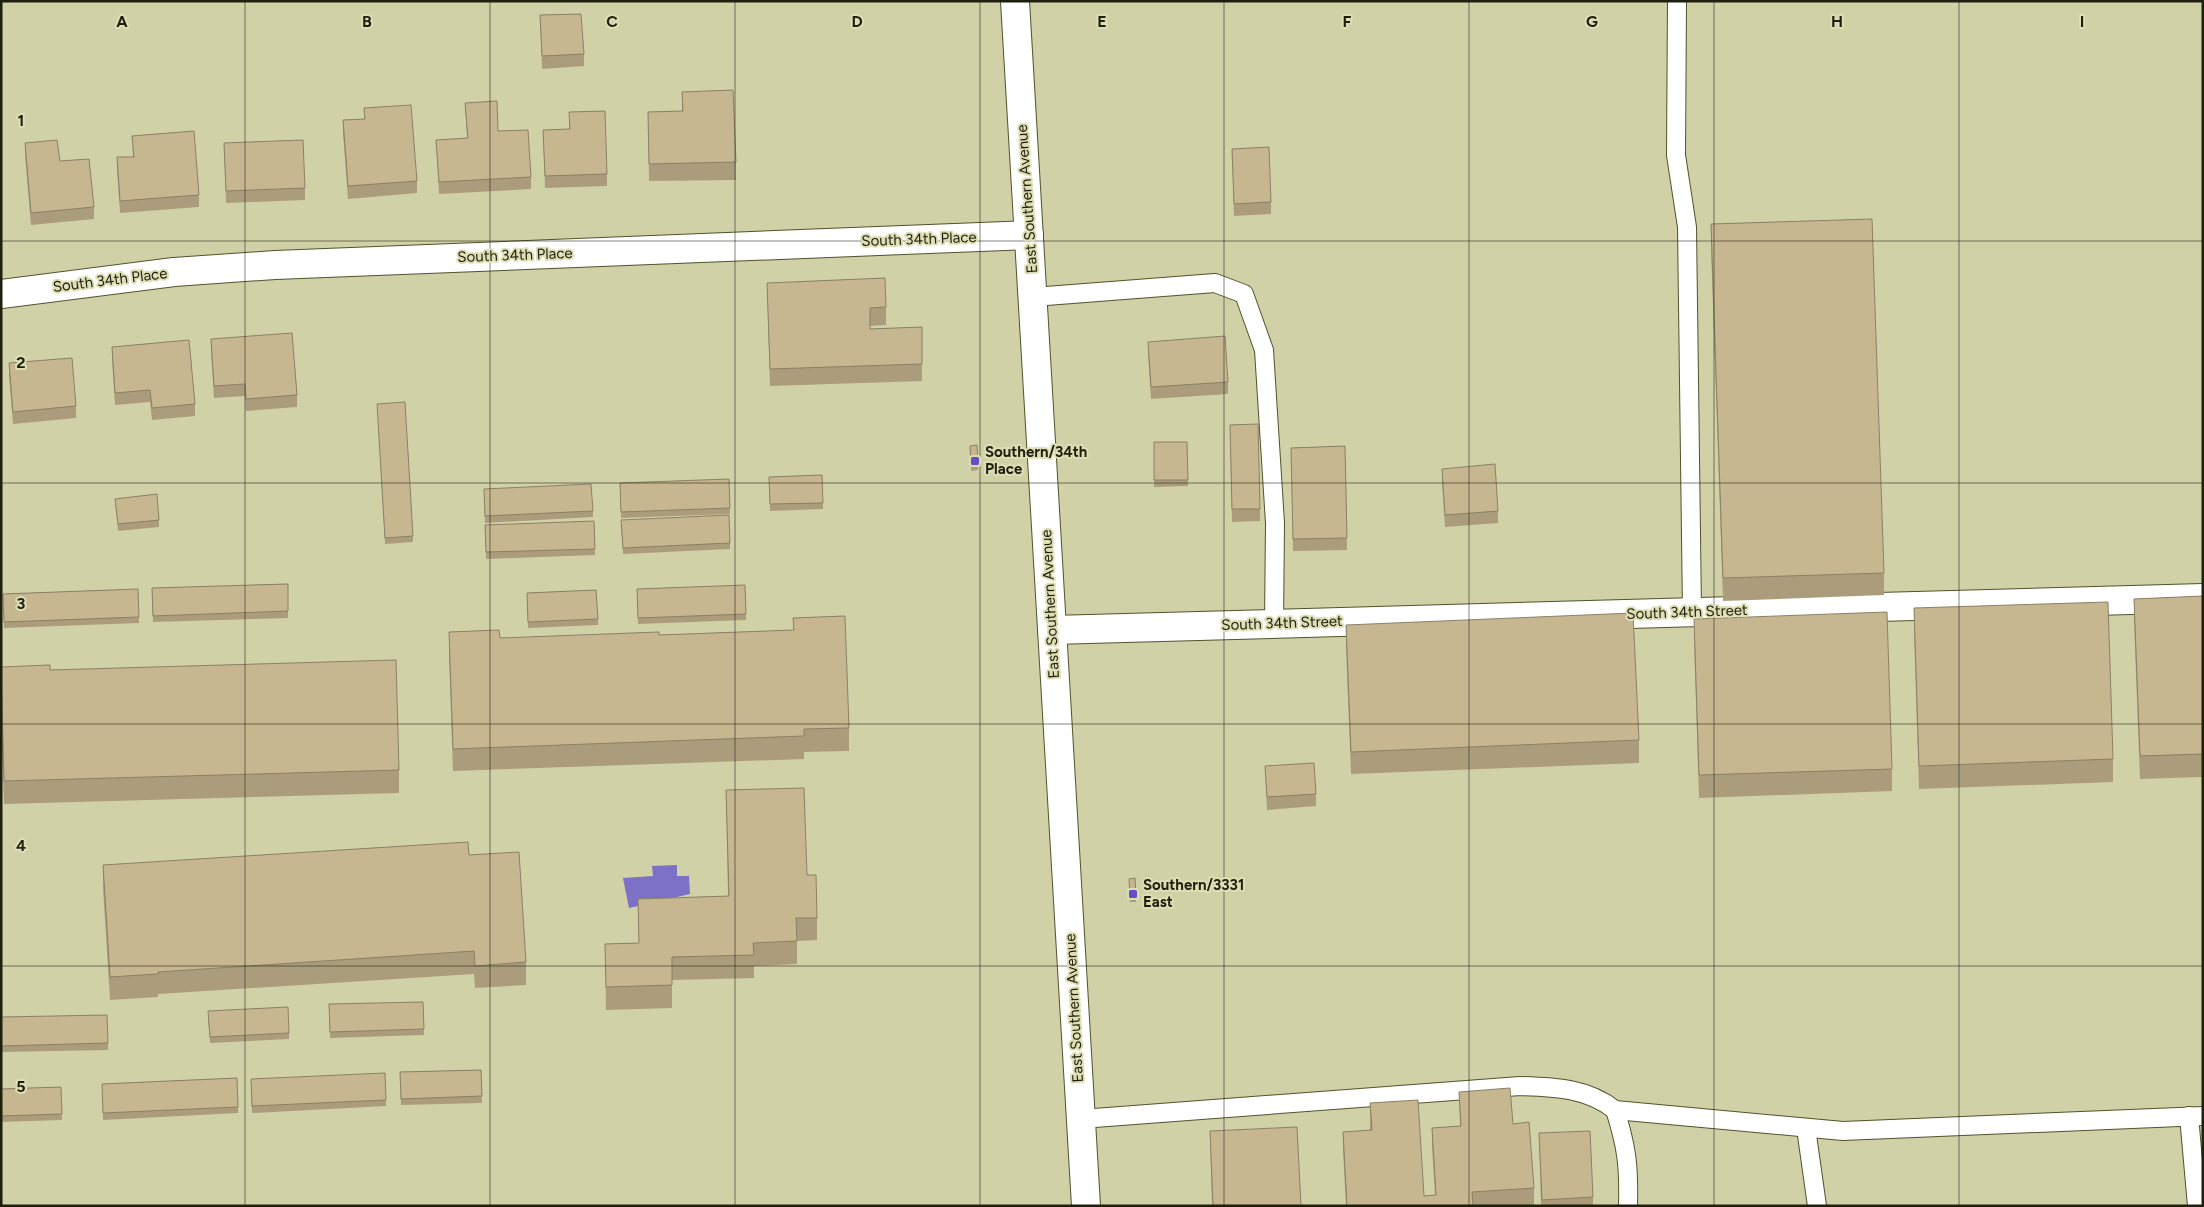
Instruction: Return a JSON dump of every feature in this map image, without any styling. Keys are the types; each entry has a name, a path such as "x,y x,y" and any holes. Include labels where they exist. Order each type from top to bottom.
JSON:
{"street":[{"name":"East Southern Avenue","path":"1014,1 1086,1206"},
{"name":"South 34th Place","path":"1,294 174,272 274,265 1029,235"},
{"name":"South 34th Street","path":"1052,630 2203,598"}],"lane":[{"path":"1677,1 1676,155 1687,227 1692,612"},
{"path":"1033,297 1215,283 1244,294 1264,350 1275,523 1274,624"},
{"path":"1081,1119 1520,1086 1554,1087 1582,1092 1601,1100 1615,1110 1843,1131 2196,1116 2197,1206"},
{"path":"1615,1110 1626,1144 1629,1168 1628,1206"},
{"path":"1806,1128 1817,1206"}],"shaded area":[{"path":"677,865 677,876 689,876 690,894 629,908 623,878 653,876 652,866"}],"building":[{"path":"581,14 584,54 542,56 540,15"},
{"path":"733,90 736,162 649,164 648,112 683,111 682,92"},
{"path":"497,101 498,131 528,130 531,177 439,182 436,140 468,138 465,103"},
{"path":"411,105 417,181 348,186 343,120 365,119 364,108"},
{"path":"605,111 607,174 545,176 543,130 570,129 569,112"},
{"path":"194,131 199,195 120,201 117,157 134,157 132,136"},
{"path":"57,140 60,161 89,159 94,207 31,213 25,143"},
{"path":"303,140 305,188 226,191 224,143"},
{"path":"1269,147 1271,202 1234,204 1232,149"},
{"path":"1872,219 1884,573 1723,578 1711,224"},
{"path":"885,278 886,307 870,308 870,329 922,327 922,364 770,369 767,283"},
{"path":"292,333 297,395 246,399 245,384 214,386 211,339"},
{"path":"1225,336 1228,382 1151,387 1148,342"},
{"path":"189,340 195,404 152,408 150,390 115,393 112,347"},
{"path":"72,358 76,406 13,412 9,363"},
{"path":"405,402 413,536 385,538 377,404"},
{"path":"1258,424 1260,509 1232,509 1230,425"},
{"path":"1154,442 1187,442 1188,480 1154,480"},
{"path":"977,445 978,464 971,465 970,446"},
{"path":"1345,446 1347,538 1293,539 1291,448"},
{"path":"1495,464 1498,511 1445,515 1442,469"},
{"path":"822,475 823,503 770,504 769,477"},
{"path":"729,479 730,508 621,512 620,483"},
{"path":"591,484 593,511 485,516 484,489"},
{"path":"157,494 159,520 118,524 115,499"},
{"path":"729,515 730,543 623,548 621,520"},
{"path":"594,521 595,549 486,552 485,525"},
{"path":"288,584 288,611 153,616 152,588"},
{"path":"745,585 746,614 638,618 637,589"},
{"path":"138,589 139,617 4,622 3,594"},
{"path":"596,590 598,619 528,622 527,593"},
{"path":"2203,596 2203,754 2140,756 2134,599"},
{"path":"2108,602 2113,759 1919,766 1914,608"},
{"path":"1887,612 1892,769 1699,775 1694,619"},
{"path":"1633,613 1639,740 1351,752 1346,625"},
{"path":"845,616 849,728 804,729 804,736 453,749 449,632 499,630 500,638 659,632 659,635 794,630 793,618"},
{"path":"396,660 399,770 4,781 1,667 50,665 50,670"},
{"path":"1314,763 1316,794 1267,797 1265,766"},
{"path":"804,788 807,875 816,875 817,918 796,918 797,941 753,943 754,955 672,957 672,985 606,987 605,944 639,943 638,899 729,896 726,790"},
{"path":"468,842 469,855 519,852 526,962 475,966 474,951 158,972 158,974 110,977 103,865"},
{"path":"1135,878 1136,896 1130,896 1129,879"},
{"path":"423,1002 424,1029 330,1032 329,1004"},
{"path":"288,1007 289,1033 210,1037 208,1011"},
{"path":"107,1015 108,1043 1,1046 1,1017"},
{"path":"481,1070 482,1096 401,1099 400,1072"},
{"path":"385,1073 386,1100 252,1106 251,1079"},
{"path":"237,1078 238,1107 103,1113 102,1084"},
{"path":"61,1087 62,1114 1,1116 1,1089"},
{"path":"1510,1088 1513,1124 1529,1122 1534,1188 1472,1192 1473,1206 1347,1206 1343,1132 1372,1130 1370,1103 1418,1100 1424,1196 1436,1195 1432,1128 1461,1126 1459,1092"},
{"path":"1297,1127 1301,1206 1213,1206 1210,1131"},
{"path":"1590,1131 1593,1197 1542,1200 1539,1133"}],"place":[{"name":"Southern/34th Place","path":"975,461"},
{"name":"Southern/3331 East","path":"1133,894"}]}
